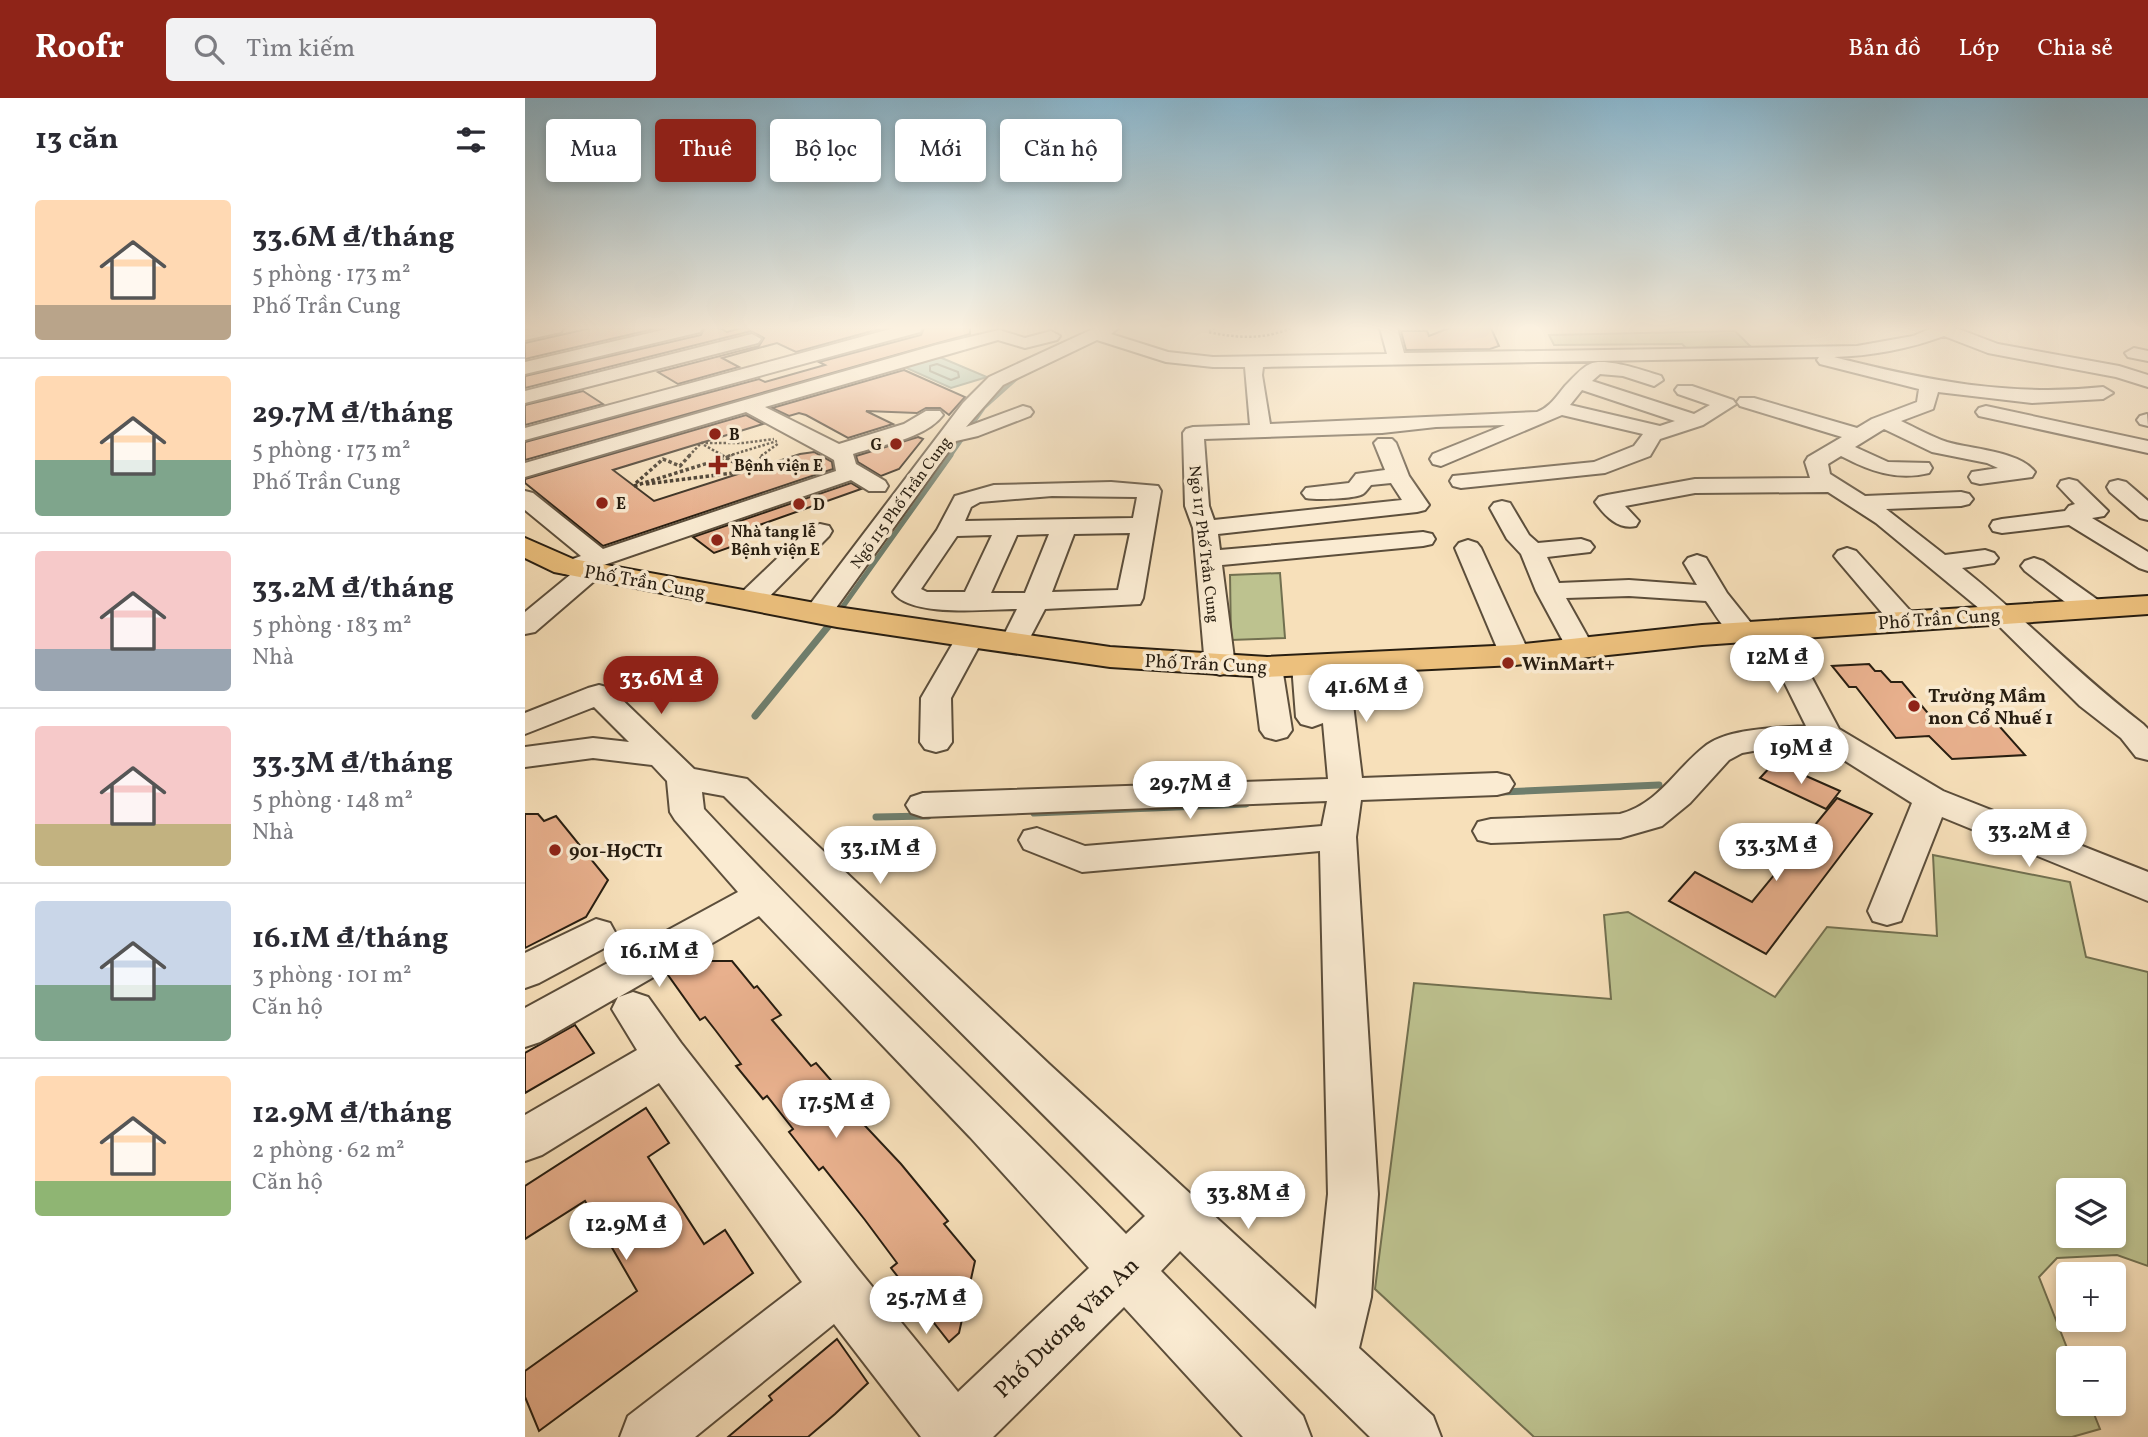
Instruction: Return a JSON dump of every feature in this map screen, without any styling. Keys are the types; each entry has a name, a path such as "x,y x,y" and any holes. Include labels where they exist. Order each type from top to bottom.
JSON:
{"main road":[{"name":"Phố Trần Cung","path":"525,547 587,566 826,615 1110,657 1220,666 1267,667 1515,655 1759,632 2148,605"}],"street":[{"path":"525,397 550,390"},
{"path":"667,390 673,394"},
{"path":"525,434 686,390"},
{"path":"525,470 801,390"},
{"name":"Ngõ 115 Phố Trần Cung","path":"826,615 960,434 970,407 987,390"},
{"path":"1255,390 1261,431"},
{"name":"Ngõ 117 Phố Trần Cung","path":"1440,459 1559,408 1572,390"},
{"path":"1601,390 1696,421"},
{"path":"1461,481 1590,468 1642,450 1653,435 1696,421 1726,404 1686,390"},
{"path":"1918,390 1928,396 2008,415 2036,431"},
{"path":"2103,393 2078,397 1928,396 1816,462 1820,477 1864,503 1941,563 2002,614 2091,699 2143,738"},
{"path":"1747,402 1850,441 1880,468 1891,471 1921,468"},
{"path":"749,406 837,452 845,458 845,467 877,486"},
{"path":"1559,408 1660,432"},
{"path":"960,434 1023,412"},
{"path":"837,452 911,428 933,415"},
{"path":"2036,431 2058,419 2075,415"},
{"name":"Ngõ 117 Phố Trần Cung","path":"1220,666 1193,433 1538,418"},
{"path":"1884,421 1940,447 1993,458 2024,472 1980,477"},
{"path":"1987,427 2142,446 2148,466"},
{"path":"1201,517 1417,505 1398,476 1385,443"},
{"path":"1590,468 1628,510 1695,486 1834,485"},
{"path":"525,626 587,566 854,472"},
{"path":"1290,496 1356,489 1364,479 1398,476"},
{"path":"2069,486 2096,511 2066,511 2148,563"},
{"path":"2119,487 2148,513"},
{"path":"1014,643 1035,601 1059,526 1055,490"},
{"path":"1150,491 1145,525 1130,598 922,600 906,592 950,528 962,501 984,492 1150,491"},
{"path":"525,498 587,566"},
{"path":"1864,503 1939,501"},
{"path":"1201,517 1224,503"},
{"path":"1502,508 1519,540 1541,571 1580,648"},
{"path":"2002,526 2073,517"},
{"path":"950,528 1145,525"},
{"path":"974,601 1008,527"},
{"path":"750,600 820,531"},
{"path":"1209,559 1423,539"},
{"path":"1468,548 1515,655"},
{"path":"1847,556 1904,621"},
{"path":"1541,571 1578,558"},
{"path":"1941,563 1985,558"},
{"path":"1697,563 1714,594"},
{"path":"2034,566 2092,610"},
{"path":"1541,571 1629,588 1714,594 1759,632 1826,735 1931,799 2148,887"},
{"path":"936,742 936,698 969,637"},
{"path":"1312,717 1320,664"},
{"path":"1320,664 1346,789 1338,837 1353,1194 1345,1297 1336,1337"},
{"path":"1267,667 1276,730"},
{"path":"525,724 605,699"},
{"path":"525,741 605,699"},
{"path":"605,699 673,767 687,812 763,896 986,1122 1282,1437"},
{"path":"1491,831 1620,826 1650,817 1678,795 1717,753 1734,744 1770,738 1826,735"},
{"path":"525,757 593,748 673,767 735,787 1033,1078 1412,1437"},
{"path":"923,805 1497,784"},
{"path":"1887,911 1931,799"},
{"path":"1037,840 1081,859 1338,837"},
{"path":"525,1029 763,896"},
{"path":"525,972 596,934"},
{"path":"633,1009 665,1056 838,1287 954,1435"},
{"path":"525,1140 665,1056"},
{"name":"Phố Dương Văn An","path":"954,1435 1180,1217"},
{"path":"649,1437 838,1287"}],"path":[{"path":"634,486 663,458 680,466 701,443 743,443 802,433"},
{"path":"634,486 802,433"},
{"path":"634,486 748,471 766,451 802,433"},
{"path":"701,443 748,471"}],"green space":[{"path":"1280,573 1285,638 1231,640 1230,575"},
{"path":"1933,855 2070,882 2086,957 2148,972 2148,1266 2117,1255 2057,1258 2039,1277 2056,1320 2056,1332 2061,1332 2066,1346 2056,1346 2056,1416 2095,1416 2100,1429 2072,1437 1534,1437 1375,1289 1414,983 1611,999 1604,915 1628,912 1775,997 1827,927 1937,936"}],"building":[{"path":"716,390 771,390 525,460 525,442"},
{"path":"833,390 950,390 965,397 949,415 940,408 926,408 917,413 866,411 893,424 848,438 806,415 799,413 789,416 772,408"},
{"path":"583,391 603,404 525,425 525,405"},
{"path":"746,415 763,424 613,470 654,501 800,454 814,452 832,462 833,469 603,546 525,483 525,479"},
{"path":"918,437 923,439 899,469 881,476 858,462 856,456"},
{"path":"851,483 861,489 734,534 742,543 714,553 693,537"},
{"path":"1869,664 1875,671 1881,671 1891,682 1902,682 1936,723 1993,719 2025,755 1952,759 1929,736 1896,738 1856,687 1849,687 1832,666"},
{"path":"1773,764 1840,791 1826,809 1760,778"},
{"path":"1837,798 1872,814 1766,954 1669,901 1695,872 1752,902"},
{"name":"901-H9CT1","path":"525,814 538,814 544,821 556,816 608,880 586,917 525,948"},
{"path":"693,961 732,961 754,988 757,986 781,1015 772,1020 811,1066 816,1063 843,1094 838,1097 901,1164 948,1221 944,1224 975,1261 959,1333 949,1342 891,1268 897,1263 865,1220 823,1167 819,1170 789,1132 793,1129 767,1096 763,1099 736,1066 741,1064 705,1017 700,1020 668,975"},
{"path":"575,1025 594,1053 525,1093 525,1053"},
{"path":"646,1108 669,1143 648,1157 704,1244 725,1230 753,1273 539,1431 525,1397 525,1371 637,1291 585,1201 525,1239 525,1186"},
{"path":"837,1339 868,1383 835,1414 808,1437 728,1437 772,1400 769,1396"}],"waterway":[{"path":"950,456 984,407 1003,390"},
{"path":"834,619 951,455"},
{"path":"755,716 835,618"},
{"path":"1501,792 1659,785"},
{"path":"1034,813 1246,804"},
{"path":"876,817 928,816"}],"place":[{"name":"B","path":"715,434"},
{"name":"G","path":"896,444"},
{"name":"Bệnh viện E","path":"718,465"},
{"name":"E","path":"602,503"},
{"name":"D","path":"799,504"},
{"name":"Nhà tang lễ Bệnh viện E","path":"717,540"},
{"name":"WinMart+","path":"1508,663"},
{"name":"Trường Mầm non Cổ Nhuế 1","path":"1914,706"},
{"name":"901-H9CT1","path":"555,850"}]}
